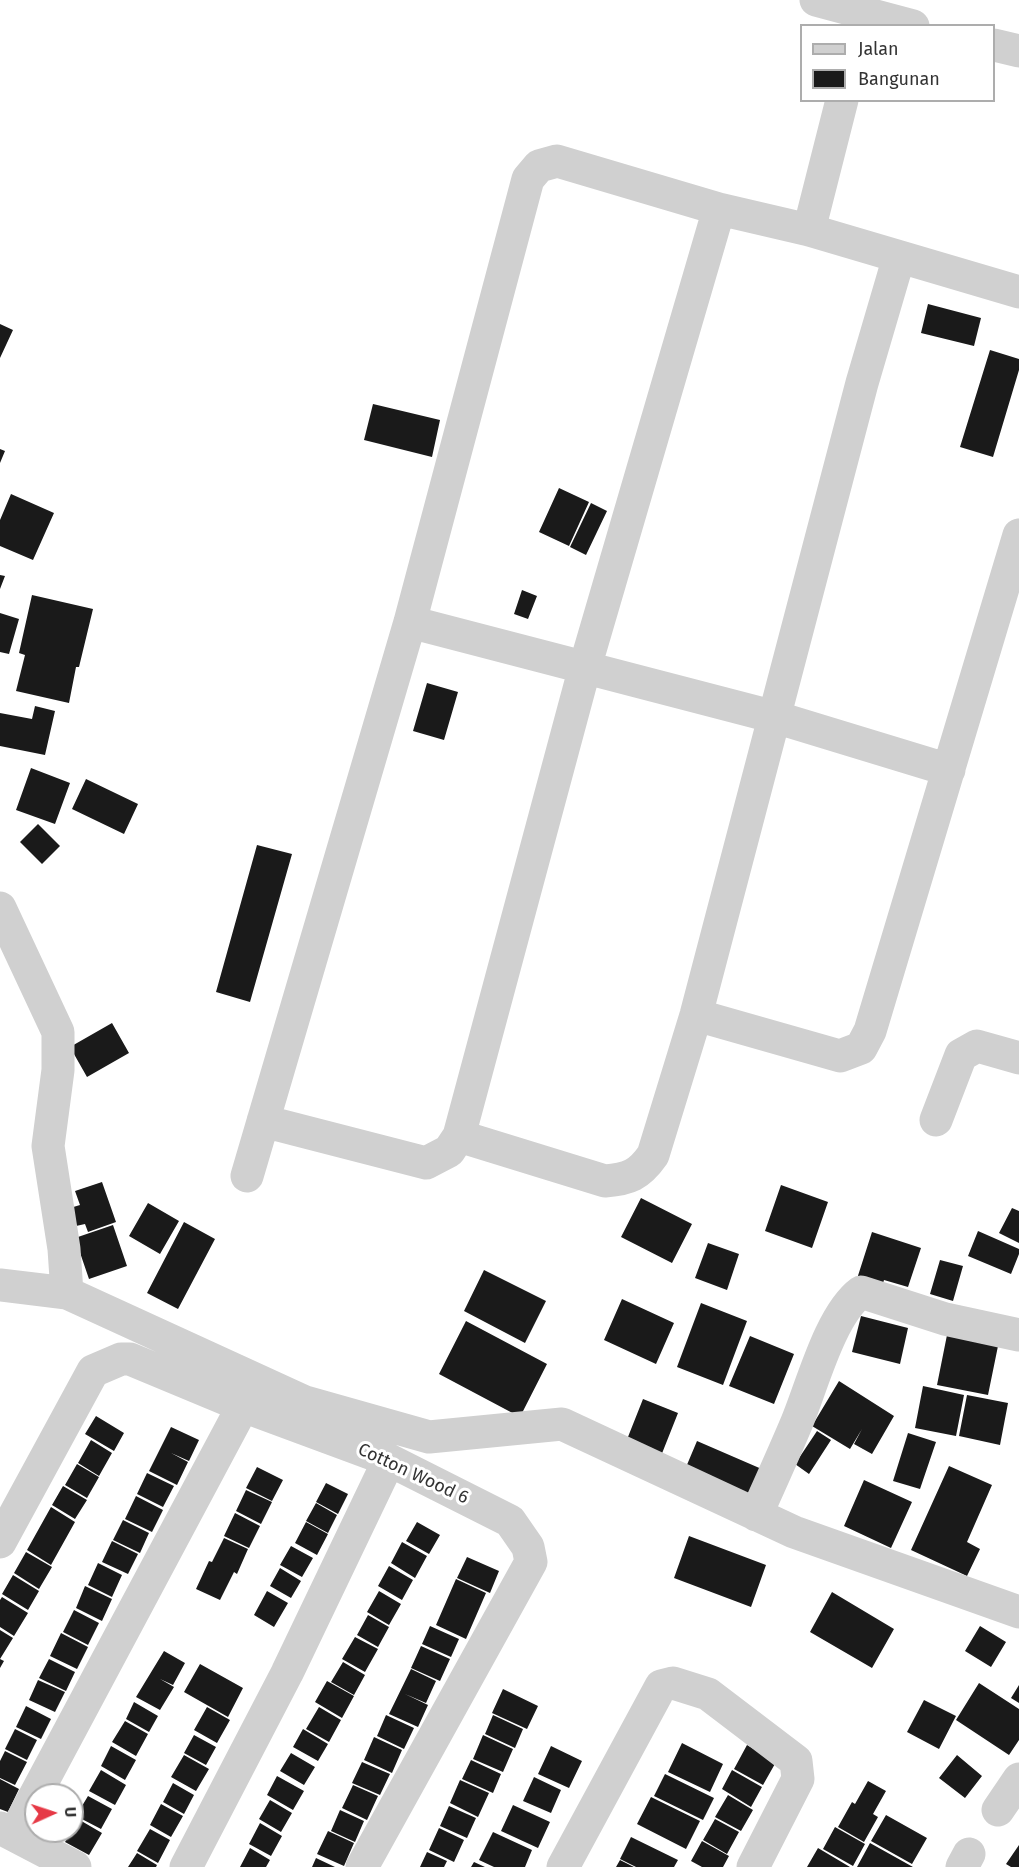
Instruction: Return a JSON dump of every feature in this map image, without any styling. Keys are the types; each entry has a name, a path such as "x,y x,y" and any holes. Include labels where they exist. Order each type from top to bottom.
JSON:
{"street":[{"path":"816,0 865,20 897,24"},
{"path":"995,45 1019,51"},
{"path":"809,230 841,102"},
{"path":"248,1176 410,622 528,179 539,166 557,161 719,209 809,230 1019,292"},
{"path":"263,1121 426,1163 449,1151 459,1137 585,667 719,209"},
{"path":"459,1137 605,1181 622,1180 642,1170 653,1155 696,1015 862,383 899,257"},
{"path":"696,1015 840,1056 861,1048 870,1031 1019,535"},
{"path":"410,622 775,717 949,770"},
{"path":"0,908 58,1032 58,1070 48,1146 64,1249 67,1293"},
{"path":"936,1120 961,1055 977,1046 1019,1058"},
{"path":"0,1285 67,1293 305,1402 429,1437 562,1424 794,1532 1019,1612"},
{"path":"756,1515 838,1321 851,1299 861,1292 945,1319 1019,1335"},
{"name":"Cotton Wood 6","path":"0,1542 93,1371 121,1359 130,1359 243,1407 389,1460 510,1521 528,1547 531,1562 362,1867"},
{"path":"75,1867 7,1831 243,1407"},
{"path":"186,1867 287,1673 389,1460"},
{"path":"563,1867 661,1686 673,1683 708,1694 796,1761 798,1779 753,1867"},
{"path":"998,1810 1019,1779"}],"building":[{"path":"928,304 981,318 974,346 921,333"},
{"path":"0,324 13,330 0,358"},
{"path":"990,350 1019,359 1019,370 993,457 960,447"},
{"path":"373,404 440,420 432,457 364,440"},
{"path":"0,449 5,451 0,463"},
{"path":"559,488 589,502 569,546 539,532"},
{"path":"11,494 54,513 33,560 0,546 0,520"},
{"path":"591,503 607,511 586,555 570,547"},
{"path":"0,575 5,576 0,589"},
{"path":"522,590 537,596 528,619 514,614"},
{"path":"32,595 93,609 79,667 76,667 69,703 16,691 25,655 19,653"},
{"path":"0,613 19,619 9,654 0,652"},
{"path":"427,683 458,692 444,740 413,731"},
{"path":"35,706 55,711 45,755 0,746 0,713 32,719"},
{"path":"31,768 70,783 55,824 16,810"},
{"path":"86,779 138,804 124,834 72,809"},
{"path":"38,824 60,846 42,864 20,842"},
{"path":"257,845 292,854 250,1002 216,992"},
{"path":"112,1023 129,1053 87,1077 70,1047"},
{"path":"102,1182 116,1222 88,1232 85,1224 76,1226 70,1208 80,1205 75,1191"},
{"path":"781,1185 828,1202 812,1248 765,1231"},
{"path":"641,1198 692,1224 672,1263 621,1237"},
{"path":"148,1203 179,1221 160,1254 129,1236"},
{"path":"1012,1208 1019,1211 1019,1243 999,1233"},
{"path":"184,1222 215,1239 178,1309 147,1293"},
{"path":"113,1225 127,1266 89,1279 75,1238"},
{"path":"978,1231 1019,1249 1011,1274 968,1256"},
{"path":"872,1232 921,1248 908,1287 884,1280 880,1293 855,1285"},
{"path":"708,1243 739,1254 727,1290 695,1278"},
{"path":"940,1260 963,1266 953,1301 930,1294"},
{"path":"484,1270 546,1301 525,1343 464,1311"},
{"path":"622,1299 674,1323 656,1364 604,1340"},
{"path":"701,1303 747,1321 723,1385 677,1367"},
{"path":"861,1316 908,1328 900,1364 852,1352"},
{"path":"466,1321 547,1364 520,1417 439,1374"},
{"path":"947,1335 998,1346 988,1395 937,1385"},
{"path":"750,1336 794,1354 774,1404 729,1386"},
{"path":"839,1381 894,1416 872,1454 854,1444 862,1429 850,1449 812,1426"},
{"path":"923,1386 964,1395 956,1436 915,1428"},
{"path":"967,1395 1008,1403 1000,1445 959,1436"},
{"path":"643,1399 678,1413 659,1461 624,1447"},
{"path":"96,1416 124,1433 114,1451 85,1434"},
{"path":"171,1427 199,1440 189,1461 171,1453 188,1462 177,1485 149,1471"},
{"path":"817,1431 831,1440 809,1474 795,1464"},
{"path":"908,1433 936,1442 920,1489 893,1481"},
{"path":"91,1440 112,1453 99,1476 78,1463"},
{"path":"697,1441 764,1470 748,1508 681,1479"},
{"path":"77,1464 99,1477 87,1498 65,1485"},
{"path":"949,1466 992,1485 967,1542 980,1549 967,1576 911,1550"},
{"path":"257,1467 283,1480 272,1501 246,1488"},
{"path":"147,1473 174,1486 163,1507 137,1494"},
{"path":"864,1480 912,1502 891,1548 844,1526"},
{"path":"326,1483 348,1494 338,1514 316,1502"},
{"path":"63,1486 87,1500 75,1519 52,1505"},
{"path":"246,1490 272,1502 261,1524 236,1511"},
{"path":"136,1496 163,1510 152,1532 125,1519"},
{"path":"316,1503 337,1515 328,1533 306,1521"},
{"path":"51,1507 75,1522 51,1565 27,1550"},
{"path":"235,1513 260,1526 249,1548 224,1536"},
{"path":"123,1520 149,1533 140,1553 113,1540"},
{"path":"306,1522 328,1534 317,1555 295,1543"},
{"path":"417,1522 440,1535 429,1554 406,1541"},
{"path":"689,1536 766,1565 751,1607 674,1578"},
{"path":"224,1538 248,1549 237,1574 234,1572 220,1600 196,1589 209,1561 212,1562"},
{"path":"112,1541 138,1554 128,1574 102,1562"},
{"path":"402,1542 427,1556 415,1578 391,1563"},
{"path":"291,1546 313,1558 302,1577 280,1565"},
{"path":"26,1552 52,1567 39,1589 14,1573"},
{"path":"467,1557 499,1571 490,1593 457,1578"},
{"path":"98,1563 122,1575 112,1597 88,1585"},
{"path":"389,1566 413,1580 402,1600 378,1586"},
{"path":"280,1568 301,1581 291,1598 270,1586"},
{"path":"13,1575 39,1591 28,1610 2,1594"},
{"path":"456,1579 486,1593 466,1639 436,1625"},
{"path":"85,1586 112,1599 102,1621 76,1608"},
{"path":"267,1591 288,1603 274,1627 254,1615"},
{"path":"379,1591 401,1604 389,1625 367,1612"},
{"path":"832,1592 894,1629 872,1668 810,1632"},
{"path":"2,1597 28,1613 14,1636 0,1627"},
{"path":"74,1610 99,1623 88,1645 63,1632"},
{"path":"368,1615 389,1627 378,1647 357,1635"},
{"path":"430,1626 459,1639 451,1657 422,1644"},
{"path":"980,1626 1006,1642 991,1667 965,1651"},
{"path":"0,1630 13,1638 0,1659"},
{"path":"61,1633 88,1647 77,1669 50,1656"},
{"path":"355,1637 378,1649 365,1672 342,1659"},
{"path":"421,1646 450,1659 440,1681 411,1668"},
{"path":"164,1651 185,1663 173,1685 160,1679 174,1687 160,1710 136,1697"},
{"path":"49,1659 75,1672 66,1691 39,1678"},
{"path":"343,1662 365,1675 354,1695 331,1682"},
{"path":"200,1664 243,1688 228,1717 184,1692"},
{"path":"411,1669 436,1681 426,1703 405,1694 428,1705 418,1727 389,1714"},
{"path":"38,1680 65,1692 55,1712 29,1700"},
{"path":"327,1681 354,1696 342,1718 315,1702"},
{"path":"979,1683 1019,1709 1019,1740 1009,1755 956,1720"},
{"path":"1019,1685 1019,1703 1011,1698"},
{"path":"503,1689 538,1706 527,1729 492,1713"},
{"path":"924,1700 956,1716 939,1749 907,1732"},
{"path":"134,1702 158,1716 149,1732 126,1719"},
{"path":"26,1706 51,1719 41,1739 16,1727"},
{"path":"207,1707 230,1720 217,1743 194,1730"},
{"path":"319,1707 341,1720 329,1742 306,1729"},
{"path":"386,1715 414,1728 404,1749 377,1736"},
{"path":"493,1715 523,1729 515,1748 485,1734"},
{"path":"125,1721 148,1734 136,1756 112,1742"},
{"path":"15,1729 37,1740 27,1760 5,1749"},
{"path":"303,1729 328,1744 318,1761 293,1747"},
{"path":"194,1735 216,1747 206,1765 184,1753"},
{"path":"483,1735 513,1749 503,1772 473,1759"},
{"path":"374,1737 402,1750 392,1773 364,1760"},
{"path":"682,1743 723,1764 710,1792 668,1772"},
{"path":"747,1745 776,1762 763,1785 734,1769"},
{"path":"111,1746 136,1760 125,1780 101,1766"},
{"path":"551,1746 582,1761 569,1788 538,1774"},
{"path":"5,1751 27,1762 15,1785 0,1778 0,1761"},
{"path":"291,1753 315,1767 304,1785 280,1771"},
{"path":"184,1755 209,1769 196,1791 171,1777"},
{"path":"957,1755 982,1776 965,1798 939,1778"},
{"path":"471,1760 501,1774 493,1793 462,1779"},
{"path":"362,1762 390,1774 380,1795 352,1783"},
{"path":"101,1770 126,1785 115,1805 89,1791"},
{"path":"732,1770 762,1787 751,1807 722,1789"},
{"path":"665,1774 714,1798 703,1820 654,1796"},
{"path":"277,1776 304,1791 293,1810 267,1795"},
{"path":"534,1777 561,1790 551,1813 523,1801"},
{"path":"0,1779 19,1789 8,1812 0,1809"},
{"path":"460,1780 489,1793 478,1817 450,1803"},
{"path":"868,1781 886,1791 873,1814 878,1817 864,1842 838,1827 852,1802 855,1804"},
{"path":"173,1783 194,1795 184,1814 163,1802"},
{"path":"353,1785 378,1796 367,1820 342,1808"},
{"path":"728,1795 753,1810 741,1831 715,1817"},
{"path":"88,1796 112,1809 101,1829 84,1820 84,1803"},
{"path":"651,1797 700,1821 686,1849 637,1824"},
{"path":"270,1800 292,1813 281,1832 259,1819"},
{"path":"161,1804 183,1816 171,1837 150,1825"},
{"path":"513,1805 550,1822 538,1848 501,1831"},
{"path":"449,1806 476,1818 467,1838 440,1826"},
{"path":"340,1810 364,1821 355,1842 331,1831"},
{"path":"886,1815 927,1838 912,1864 871,1841"},
{"path":"715,1819 739,1832 727,1854 703,1840"},
{"path":"84,1822 102,1833 89,1855 67,1843 84,1843"},
{"path":"260,1823 282,1836 271,1856 249,1844"},
{"path":"835,1827 865,1844 853,1866 823,1849"},
{"path":"439,1828 464,1840 454,1862 429,1850"},
{"path":"150,1829 170,1840 158,1863 137,1851"},
{"path":"328,1831 354,1843 344,1866 317,1854"},
{"path":"493,1832 532,1850 525,1867 494,1867 479,1860"},
{"path":"631,1837 678,1860 674,1867 636,1867 620,1859"},
{"path":"702,1841 729,1856 723,1867 702,1867 691,1861"},
{"path":"870,1843 913,1867 857,1867"},
{"path":"1019,1845 1019,1867 1011,1867 1006,1864"},
{"path":"250,1848 270,1860 266,1867 240,1867"},
{"path":"818,1848 850,1867 807,1867"},
{"path":"427,1852 447,1861 444,1867 420,1867"},
{"path":"137,1853 157,1865 156,1867 128,1867"},
{"path":"316,1858 335,1867 312,1867"},
{"path":"620,1860 634,1867 616,1867"},
{"path":"474,1862 485,1867 471,1867"}]}
